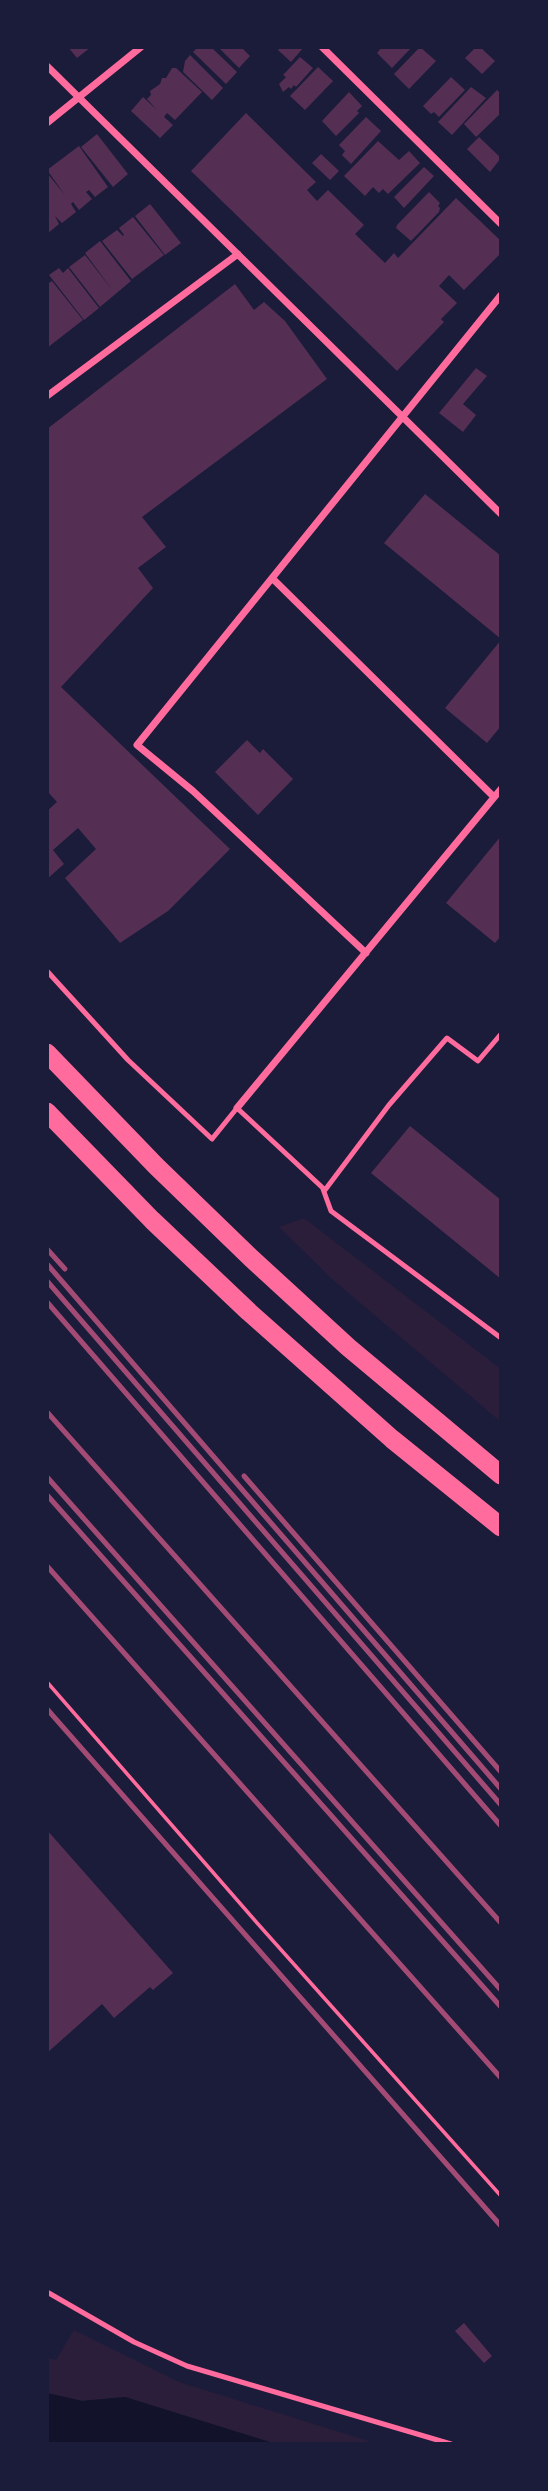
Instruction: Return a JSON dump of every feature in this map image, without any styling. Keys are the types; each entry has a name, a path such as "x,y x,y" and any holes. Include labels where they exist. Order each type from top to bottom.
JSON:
{"highway":[{"path":"47,1053 156,1167 251,1258 348,1347 501,1475"},
{"path":"47,1112 152,1220 249,1312 393,1439 501,1527"}],"street":[{"path":"47,123 141,47"},
{"path":"322,47 501,223"},
{"path":"47,66 501,514"},
{"path":"47,396 238,254"},
{"path":"366,953 193,792 137,745 501,295"},
{"path":"272,578 494,797"},
{"path":"237,1108 501,789"}],"lane":[{"path":"47,971 128,1060 212,1139 237,1108 323,1189 331,1211 501,1338"},
{"path":"323,1189 325,1190 389,1105 447,1038 478,1061 501,1034"},
{"path":"47,2292 141,2345 187,2366 451,2444"}],"path":[{"path":"47,1682 501,2196"}],"shaded area":[{"path":"304,1218 501,1369 501,1422 333,1280 279,1227"},
{"path":"74,2330 179,2382 378,2444 276,2444 125,2397 82,2401 47,2393 47,2358 56,2360"},
{"path":"47,2393 82,2401 125,2397 276,2444 47,2444"}],"building":[{"path":"68,47 91,47 77,58"},
{"path":"198,47 211,47 237,72 226,84 193,52"},
{"path":"218,47 241,47 250,56 239,68"},
{"path":"281,47 304,47 291,62 278,50"},
{"path":"382,47 412,47 392,68 377,53"},
{"path":"420,47 436,61 409,89 394,74"},
{"path":"476,47 480,47 495,61 482,74 465,58"},
{"path":"190,55 223,88 212,100 183,72 185,61"},
{"path":"300,57 313,68 296,87 294,85 283,92 279,84 286,77 283,75"},
{"path":"318,67 333,81 305,110 290,96"},
{"path":"172,68 176,68 202,92 175,120 167,113 164,117 173,125 160,138 131,111 143,97 157,110 147,99 151,95 150,91 160,84 162,78 166,78"},
{"path":"451,77 465,90 439,117 434,112 431,114 423,106"},
{"path":"471,87 486,98 452,135 438,122"},
{"path":"497,90 501,94 501,113 476,137 464,124"},
{"path":"349,92 362,106 357,111 359,113 336,136 322,121"},
{"path":"246,113 316,182 307,190 317,201 328,190 364,225 355,234 385,263 394,253 398,258 456,198 501,241 501,253 464,290 449,275 439,286 457,303 441,319 444,322 397,371 191,171"},
{"path":"366,117 381,131 351,164 342,155 345,151 339,145"},
{"path":"97,134 128,174 113,187 81,147"},
{"path":"479,137 501,158 490,172 467,149"},
{"path":"378,141 399,160 409,151 420,163 388,194 383,189 379,193 373,187 365,196 344,176"},
{"path":"79,146 108,187 95,197 89,190 86,192 92,199 79,210 73,202 71,204 76,212 62,223 55,216 59,224 47,234 47,173 65,195 47,170"},
{"path":"321,154 339,171 330,180 312,163"},
{"path":"424,167 434,176 404,208 394,197"},
{"path":"429,192 440,203 439,212 411,241 396,228 397,225"},
{"path":"150,204 181,243 165,255 135,216"},
{"path":"133,217 164,255 132,279 102,241 117,230 123,236 119,228"},
{"path":"100,241 131,281 100,307 69,267 85,255 113,291 85,253"},
{"path":"59,268 63,273 68,268 99,308 84,320 49,275"},
{"path":"52,281 83,320 47,348 47,284"},
{"path":"235,284 254,310 264,302 285,321 327,379 142,517 166,547 138,568 153,588 61,687 230,849 168,911 120,943 65,878 96,849 78,828 53,850 64,864 47,879 47,811 57,802 47,791 47,429"},
{"path":"476,368 487,376 463,404 476,415 463,432 439,413"},
{"path":"425,494 501,556 501,639 384,543"},
{"path":"501,640 501,726 487,743 445,708"},
{"path":"247,740 260,753 263,749 293,779 258,815 215,772"},
{"path":"501,836 501,936 495,943 446,903"},
{"path":"410,1126 501,1200 501,1279 371,1173"},
{"path":"47,1830 173,1973 153,1990 150,1987 114,2018 102,2004 47,2053"},
{"path":"464,2323 492,2356 484,2363 455,2331"}],"railway":[{"path":"47,1249 65,1269"},
{"path":"47,1264 501,1789"},
{"path":"47,1281 501,1805"},
{"path":"47,1302 501,1826"},
{"path":"47,1412 501,1923"},
{"path":"244,1476 501,1772"},
{"path":"47,1477 501,1990"},
{"path":"47,1495 501,2007"},
{"path":"47,1566 501,2078"},
{"path":"47,1709 501,2226"}]}
